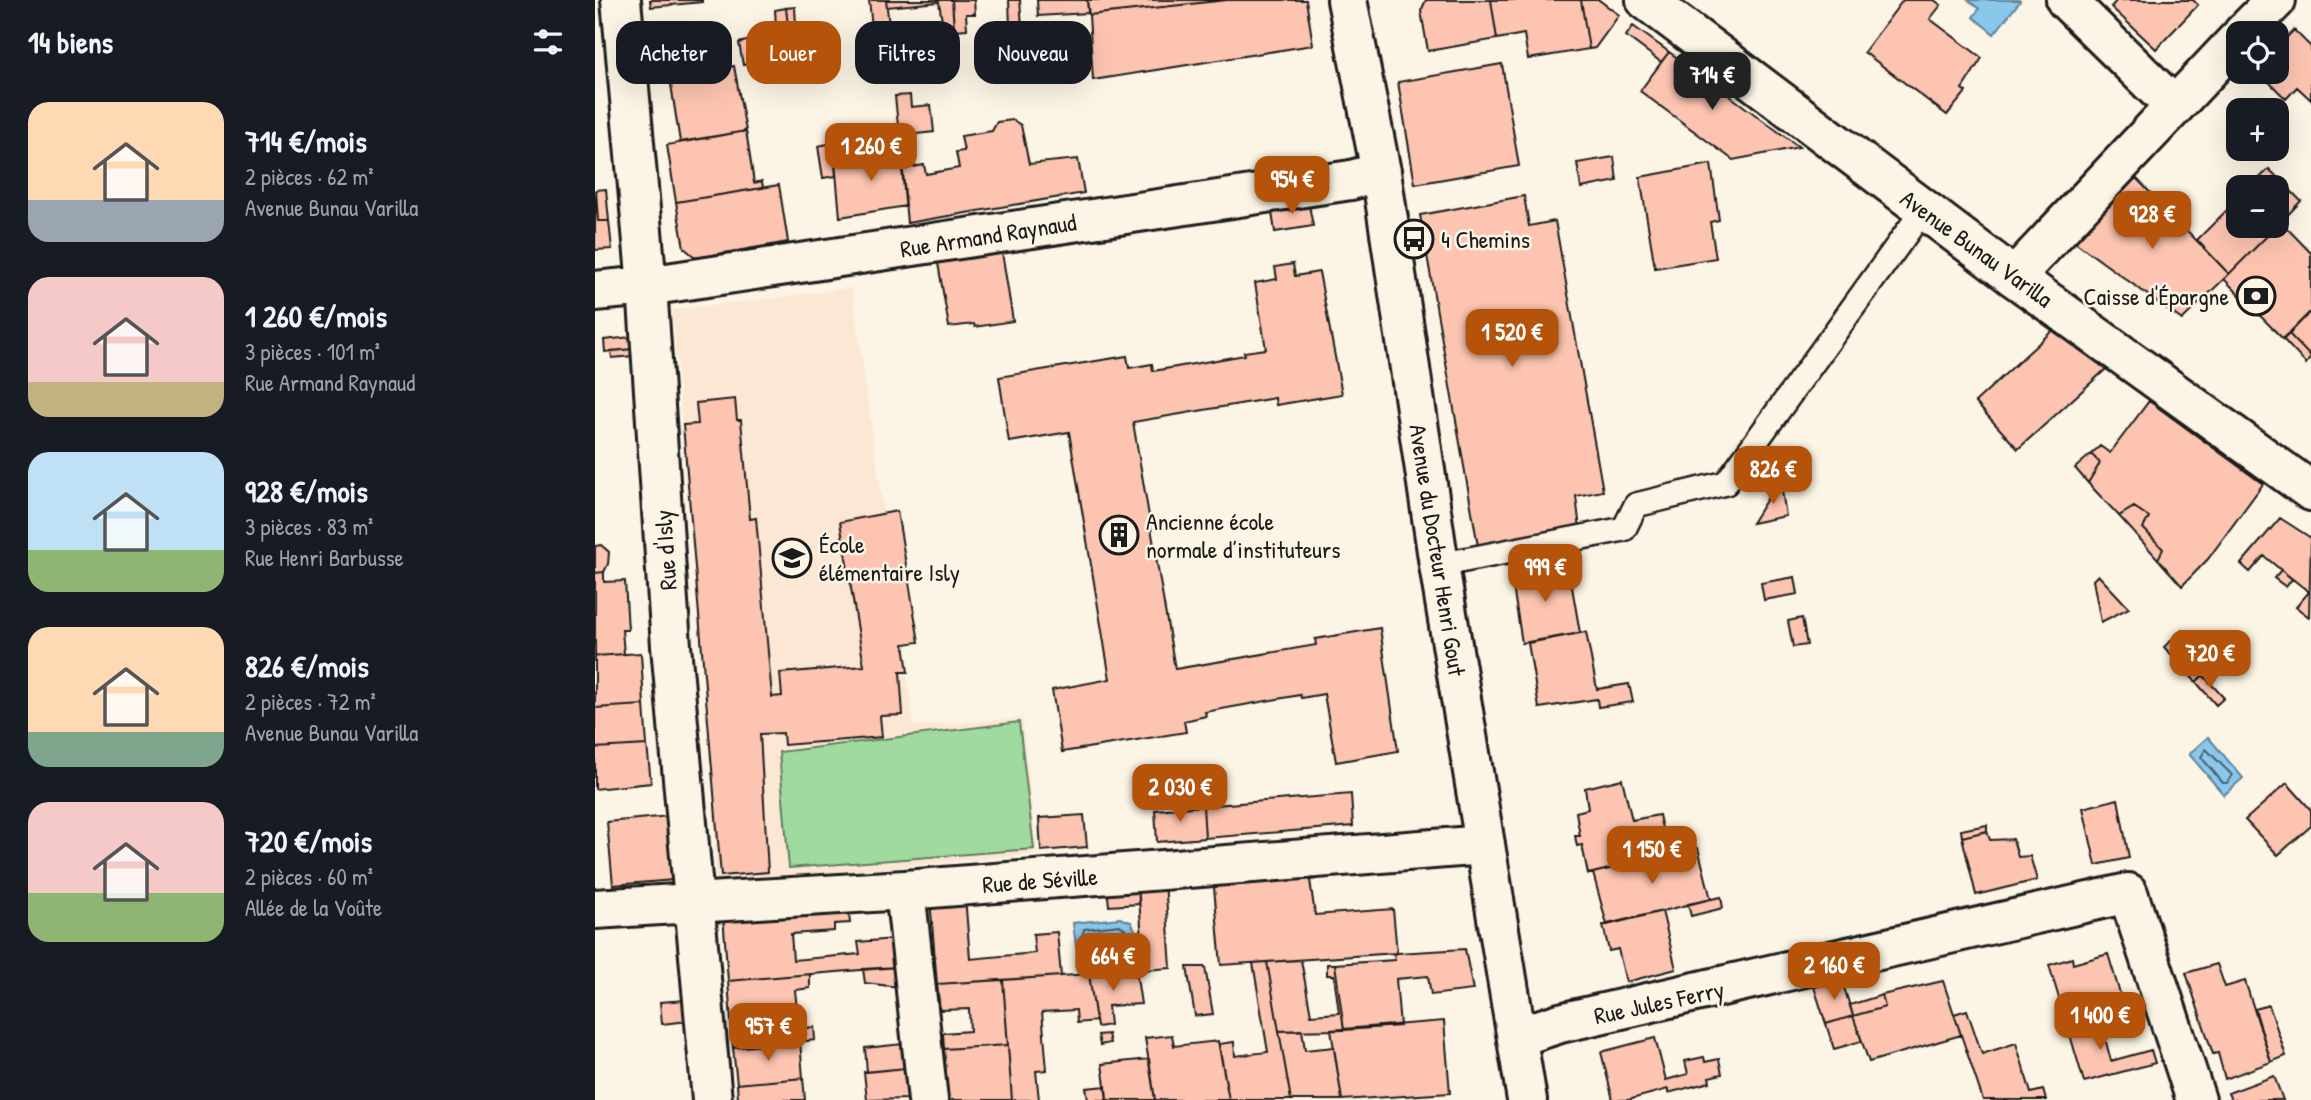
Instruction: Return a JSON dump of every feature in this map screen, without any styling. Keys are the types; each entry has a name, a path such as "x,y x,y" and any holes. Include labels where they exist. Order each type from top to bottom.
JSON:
{"street":[{"name":"Rue d'Isly","path":"621,0 647,286 670,632 712,1100"},
{"name":"Avenue du Docteur Henri Gout","path":"1347,0 1381,172 1439,565 1527,1100"},
{"name":"Avenue Bunau Varilla","path":"1646,0 2014,277 2311,491"},
{"path":"2066,0 2173,105"},
{"path":"2014,277 2252,18"},
{"name":"Rue Armand Raynaud","path":"595,291 647,286 1351,180 1381,172"},
{"name":"Rue de Séville","path":"595,909 905,890 1485,845"},
{"path":"905,890 928,1100"},
{"name":"Rue Jules Ferry","path":"1517,1037 1560,1023 2128,893 2196,1100"}],"lane":[{"path":"1439,565 1624,529 1636,505 1726,483 1924,209"}],"shaded area":[{"name":"École élémentaire Isly","path":"852,288 914,726 1022,718 1037,854 715,884 714,797 672,310"}],"green space":[{"path":"1019,722 1034,849 789,868 779,752"}],"water":[{"path":"1968,0 2020,1 1994,34 1973,17 1979,9"},
{"path":"2208,737 2243,778 2224,795 2189,754"},
{"path":"1120,918 1131,922 1136,932 1129,947 1119,949 1110,943 1076,947 1073,923"}],"building":[{"path":"650,0 702,0 702,2 651,7"},
{"path":"869,0 886,0 889,21 871,21"},
{"path":"886,0 952,0 954,21 942,21 939,2 887,7"},
{"path":"952,0 974,0 975,14 966,14 967,29 960,30 960,21 953,21"},
{"path":"1009,0 1020,0 1022,21 1010,21"},
{"path":"1037,0 1087,0 1088,13 1038,16"},
{"path":"1087,0 1227,0 1089,15"},
{"path":"1227,0 1306,0 1313,45 1093,80 1092,21 1089,21 1089,15"},
{"path":"1426,0 1491,0 1497,39 1428,51 1421,11"},
{"path":"1491,0 1581,0 1589,49 1528,59 1524,34 1497,39"},
{"path":"1581,0 1599,0 1619,15 1595,48 1589,49"},
{"path":"1903,0 1934,0 1941,5 1930,19 1982,58 1962,89 1966,92 1947,115 1864,52"},
{"path":"2117,0 2193,0 2198,5 2156,49 2111,7"},
{"path":"795,7 796,21 787,21 786,8"},
{"path":"786,8 787,21 776,21 775,10"},
{"path":"1633,26 1669,52 1661,62 1626,36"},
{"path":"2294,30 2311,47 2311,100 2297,87 2285,98 2271,84 2289,84 2289,35"},
{"path":"746,41 746,65 743,65 739,43"},
{"path":"1669,52 1799,147 1733,160 1640,91"},
{"path":"1502,64 1519,166 1415,184 1398,82"},
{"path":"732,66 746,131 680,142 671,84 732,84"},
{"path":"910,95 911,107 931,105 934,132 899,136 895,96"},
{"path":"1013,120 1021,125 1029,164 1078,159 1084,193 907,223 902,169 924,165 926,174 959,168 956,152 964,151 961,136 992,131 997,122"},
{"path":"746,131 754,183 762,181 763,188 676,202 667,145"},
{"path":"833,143 836,176 823,178 818,146"},
{"path":"901,150 906,206 840,217 835,161"},
{"path":"1614,157 1617,181 1581,188 1577,163"},
{"path":"1711,164 1719,220 1710,222 1716,258 1655,268 1640,177"},
{"path":"2269,169 2275,175 2263,175"},
{"path":"2136,178 2229,274 2182,320 2072,240"},
{"path":"779,185 788,242 696,258 684,248 676,202"},
{"path":"606,189 609,221 598,221 596,190"},
{"path":"2289,189 2301,201 2289,214"},
{"path":"595,190 598,221 609,221 612,249 595,250"},
{"path":"1524,196 1529,226 1555,221 1603,491 1576,496 1580,529 1478,546 1420,215"},
{"path":"1308,200 1313,226 1275,232 1271,206"},
{"path":"2226,211 2226,238 2265,238 2229,274 2197,240"},
{"path":"2289,230 2311,253 2311,311 2283,339 2224,279 2265,238 2289,238"},
{"path":"1002,252 1013,321 975,327 974,324 949,327 938,263"},
{"name":"Ancienne école normale d’instituteurs","path":"1293,264 1295,276 1319,272 1342,394 1276,405 1275,398 1133,422 1175,669 1316,645 1315,639 1380,628 1398,751 1336,762 1324,694 1301,698 1300,695 1205,712 1206,716 1184,721 1186,732 1062,752 1052,690 1110,679 1069,432 1009,442 999,377 1127,356 1129,368 1152,364 1153,371 1266,349 1255,283 1277,279 1275,267"},
{"path":"2311,311 2311,357 2289,334"},
{"path":"2053,330 2106,369 2018,449 1975,402"},
{"path":"2289,334 2311,357 2306,364 2283,339"},
{"path":"631,337 632,349 605,352 604,340"},
{"path":"632,349 633,356 612,358 611,351"},
{"path":"735,399 737,420 741,420 750,519 756,518 772,697 782,696 780,673 864,666 840,522 897,511 919,642 904,644 908,672 900,672 903,715 880,716 882,737 784,745 783,733 760,734 768,872 721,876 683,425 698,424 696,403"},
{"path":"2149,401 2263,484 2208,559 2182,586 2158,559 2163,549 2143,528 2149,517 2134,507 2119,516 2088,483 2100,463 2091,454 2100,446 2110,453"},
{"path":"2091,454 2100,463 2088,483 2075,468"},
{"path":"1780,478 1786,516 1752,523"},
{"path":"2134,507 2149,517 2143,528 2163,549 2158,559 2119,516"},
{"path":"2280,518 2311,538 2309,617 2296,607 2309,592 2264,556 2250,572 2241,564"},
{"path":"601,545 609,552 608,564 604,572 595,573 595,546"},
{"path":"1568,564 1580,633 1522,643 1511,574"},
{"path":"2281,570 2292,579 2286,587 2274,578"},
{"path":"604,572 604,582 625,581 628,630 622,630 624,654 595,656 595,573"},
{"path":"2098,575 2129,608 2101,622 2093,580"},
{"path":"1795,577 1798,594 1764,600 1761,583"},
{"path":"1802,618 1807,645 1793,647 1788,621"},
{"path":"2182,630 2214,665 2196,682 2164,647"},
{"path":"1586,632 1597,689 1629,684 1633,702 1598,707 1597,699 1539,708 1528,643"},
{"path":"641,653 644,705 595,708 595,656"},
{"path":"2203,675 2224,698 2216,705 2196,682"},
{"path":"644,705 647,745 595,748 595,708"},
{"path":"647,745 651,783 595,789 595,748"},
{"path":"1622,779 1632,820 1659,815 1668,855 1588,874 1582,845 1577,846 1575,836 1580,836 1576,812 1588,809 1585,788"},
{"path":"2287,783 2311,810 2311,826 2278,855 2245,820"},
{"path":"1351,794 1353,826 1205,838 1203,806"},
{"path":"2118,799 2129,858 2096,865 2083,808"},
{"path":"1203,806 1205,838 1157,842 1155,810"},
{"path":"1084,815 1087,847 1041,851 1039,818"},
{"path":"669,816 674,880 613,885 607,822"},
{"path":"1987,825 1987,831 1962,837 1961,830"},
{"path":"1987,831 1990,840 2013,839 2018,857 2030,856 2037,880 1976,895 1962,837"},
{"path":"1698,848 1711,899 1607,925 1593,873"},
{"path":"1316,868 1317,879 1310,880 1315,915 1393,909 1397,953 1221,965 1213,876"},
{"path":"1165,881 1171,968 1144,970 1138,882"},
{"path":"1138,882 1139,904 1109,906 1107,885"},
{"path":"965,896 970,959 1035,953 1033,934 1057,932 1061,976 937,984 930,899"},
{"path":"1721,897 1723,908 1691,916 1688,904"},
{"path":"848,906 850,923 834,924 834,931 791,934 793,960 860,954 858,942 894,939 897,967 728,981 723,915"},
{"path":"1662,911 1676,969 1626,982 1618,949 1609,951 1603,925"},
{"path":"1465,949 1473,990 1431,995 1428,976 1396,979 1400,1026 1344,1030 1335,964 1395,960 1394,954 1397,953"},
{"path":"2108,954 2125,1010 2067,1025 2049,965 2072,958 2073,964"},
{"path":"1301,960 1311,1015 1339,1013 1334,975 1327,975 1327,964 1335,964 1344,1030 1279,1031 1267,962"},
{"path":"1267,962 1291,1100 1229,1100 1219,1044 1234,1042 1235,1056 1268,1052 1253,963"},
{"path":"2217,964 2225,987 2245,981 2271,1062 2225,1079 2218,1053 2213,1054 2186,973"},
{"path":"897,967 899,987 865,983 863,969"},
{"path":"1187,967 1205,967 1213,1014 1195,1016"},
{"path":"1136,971 1141,1004 1108,1006 1110,1025 1097,1027 1089,974"},
{"path":"810,974 810,988 795,990 799,1029 814,1027 815,1040 733,1048 728,981"},
{"path":"1089,974 1096,1021 1077,1023 1076,1010 1042,1012 1047,1070 1036,1071 1039,1100 1012,1100 1003,980"},
{"path":"1003,980 1008,1045 944,1049 943,1033 970,1031 969,1009 940,1010 937,984"},
{"path":"1842,981 1853,1016 1826,1024 1814,987"},
{"path":"1943,981 1961,1035 1869,1062 1853,1016 1885,1007 1882,995"},
{"path":"1882,995 1885,1007 1853,1016 1850,1005"},
{"path":"686,1000 688,1021 662,1024 660,1002"},
{"path":"2269,1005 2286,1056 2271,1062 2255,1009"},
{"path":"1967,1010 1982,1054 2016,1043 2031,1093 2043,1090 2046,1100 1983,1100 1954,1014"},
{"path":"1853,1016 1862,1041 1834,1049 1826,1024"},
{"path":"2099,1016 2111,1061 2151,1050 2155,1063 2084,1082 2067,1025"},
{"path":"1444,1021 1450,1093 1342,1100 1331,1030"},
{"path":"1302,1030 1305,1050 1334,1047 1342,1100 1291,1100 1279,1031"},
{"path":"1108,1034 1110,1043 1100,1045 1098,1035"},
{"path":"1172,1035 1174,1046 1218,1041 1229,1100 1155,1100 1145,1038"},
{"path":"1655,1038 1666,1080 1688,1074 1685,1061 1704,1057 1705,1062 1719,1059 1722,1074 1709,1077 1710,1082 1668,1093 1668,1089 1628,1100 1613,1100 1601,1052"},
{"path":"800,1041 803,1078 737,1084 733,1048"},
{"path":"903,1044 906,1068 867,1072 865,1048"},
{"path":"1008,1045 1012,1100 948,1100 944,1049"},
{"path":"1149,1059 1155,1100 1107,1100 1102,1064"},
{"path":"906,1068 909,1099 867,1100 864,1072"},
{"path":"2274,1076 2283,1100 2231,1100 2228,1093"},
{"path":"803,1078 805,1100 738,1100 737,1084"},
{"path":"1106,1086 1107,1100 1088,1100 1086,1088"}],"place":[{"name":"4 Chemins","path":"1414,239"},
{"name":"Caisse d'Épargne","path":"2256,296"},
{"name":"Ancienne école normale d’instituteurs","path":"1119,535"},
{"name":"École élémentaire Isly","path":"792,558"}]}
